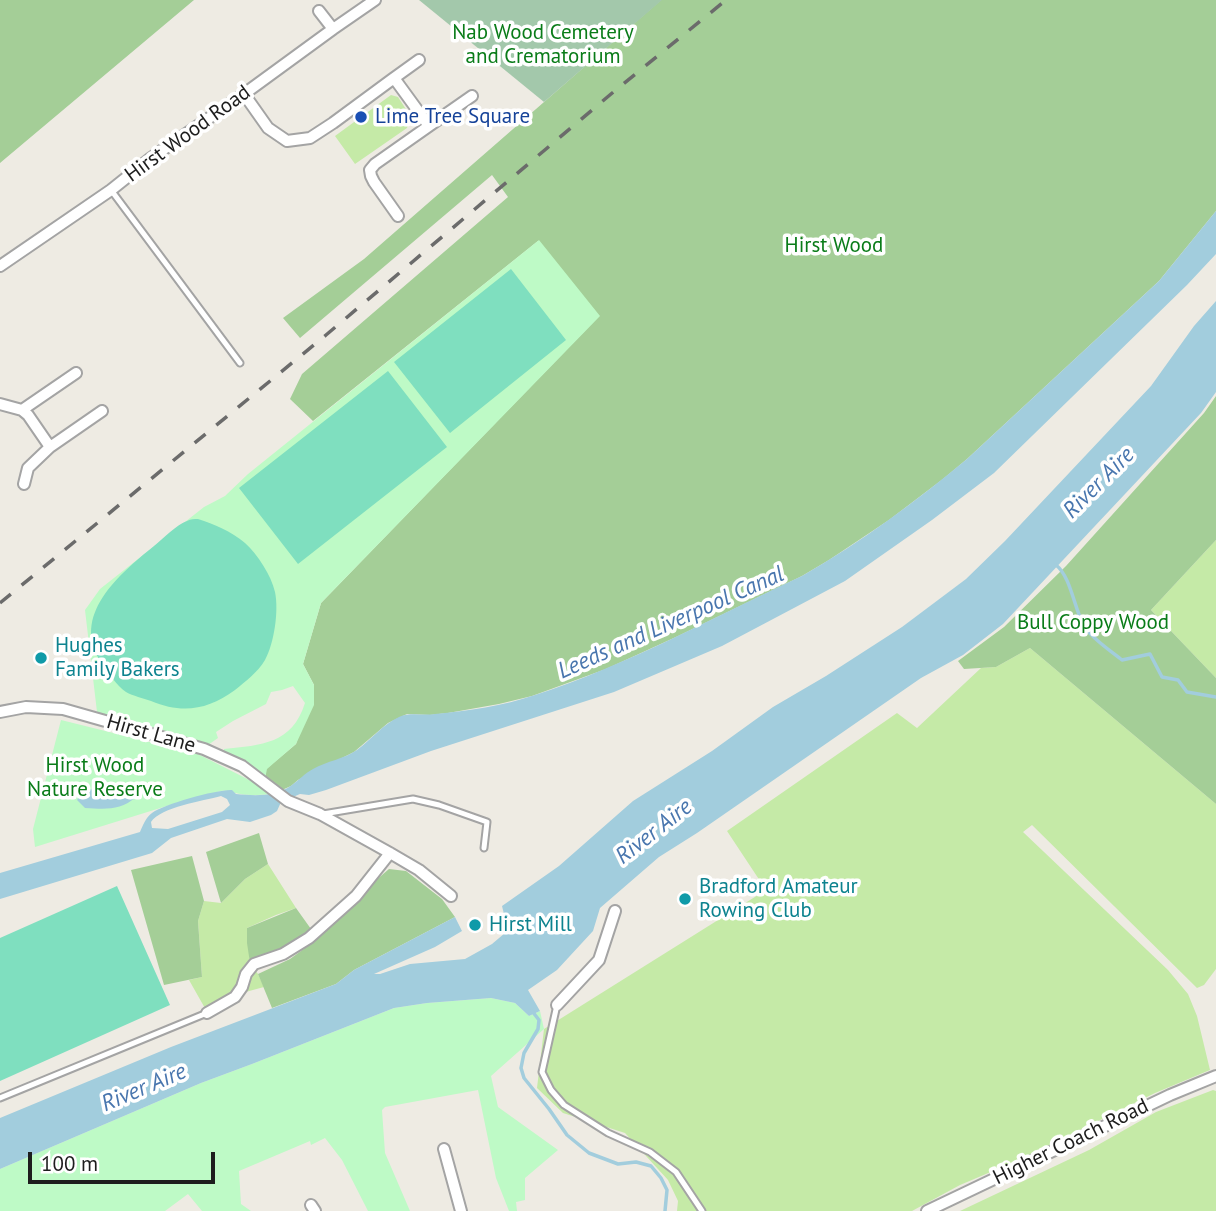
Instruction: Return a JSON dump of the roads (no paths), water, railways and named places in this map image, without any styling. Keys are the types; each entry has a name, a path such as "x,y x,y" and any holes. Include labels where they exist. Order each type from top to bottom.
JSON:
{"street":[{"name":"Hirst Wood Road","path":"0,266 111,190 151,158 375,0"},
{"path":"319,11 333,29"},
{"path":"244,94 268,128 288,141 310,138 419,60"},
{"path":"394,78 429,126"},
{"path":"398,216 374,182 370,170 374,164 472,96"},
{"path":"22,410 76,373"},
{"path":"0,404 22,410 28,415 50,447"},
{"path":"24,484 28,468 50,447 102,411"},
{"name":"Hirst Lane","path":"0,711 26,707 64,709 204,749 242,766 288,801 320,814 419,870 451,896"},
{"path":"207,1013 236,997 246,974 254,964 283,954 309,939 356,896 390,853"},
{"path":"556,1005 599,960 615,911"},
{"name":"Higher Coach Road","path":"928,1211 1170,1095 1216,1076"},
{"path":"444,1149 461,1211"}],"lane":[{"path":"111,190 240,363"},
{"path":"320,814 413,799 487,822 484,848"},
{"path":"556,1005 542,1072 551,1090 564,1105 608,1133 650,1152 676,1171 702,1211"},
{"path":"0,1098 207,1013"}],"water":[{"path":"1216,211 1216,254 1187,285 994,473 845,581 722,646 614,692 431,751 326,790 309,795 300,794 281,802 277,811 271,815 250,822 227,819 171,838 152,853 0,899 0,873 140,832 145,821 158,809 225,790 251,795 279,792 307,772 357,750 399,717 498,705 570,683 637,655 802,576 887,521 967,459 1159,281","holes":["221,796 227,799 230,805 222,812 168,829 152,828 151,822 164,812"]},
{"name":"River Aire","path":"1216,301 1216,392 1201,413 1003,624 963,655 921,678 659,857 600,908 593,931 557,970 528,990 540,1011 529,1016 515,1003 491,998 394,1008 201,1083 0,1169 0,1118 171,1047 336,984 354,970 455,917 462,931 435,947 374,974 410,964 465,959 492,944 505,933 507,918 502,906 559,866 633,801 712,751 773,707 902,627 966,579 1151,386 1194,326"},
{"path":"85,789 128,791 136,797 118,807 85,808 77,800"}],"waterway":[{"path":"1056,565 1065,577 1084,626 1091,635 1122,660 1150,654 1162,677 1178,680 1187,692 1216,697"},
{"path":"532,1011 539,1020 538,1029 524,1053 521,1068 524,1078 567,1135 589,1153 618,1164 636,1162 651,1166 667,1190 665,1211"}],"railway":[{"path":"0,603 326,335 726,0"}],"place":[{"name":"Lime Tree Square","path":"361,117"},
{"name":"Hughes Family Bakers","path":"41,658"},
{"name":"Bradford Amateur Rowing Club","path":"685,899"},
{"name":"Hirst Mill","path":"475,925"}],"park label":[{"name":"Nab Wood Cemetery and Crematorium","path":"543,45"},
{"name":"Hirst Wood","path":"834,246"},
{"name":"Bull Coppy Wood","path":"1093,623"},
{"name":"Hirst Wood Nature Reserve","path":"95,778"}],"water label":[{"name":"Leeds and Liverpool Canal","path":"671,623"}]}
